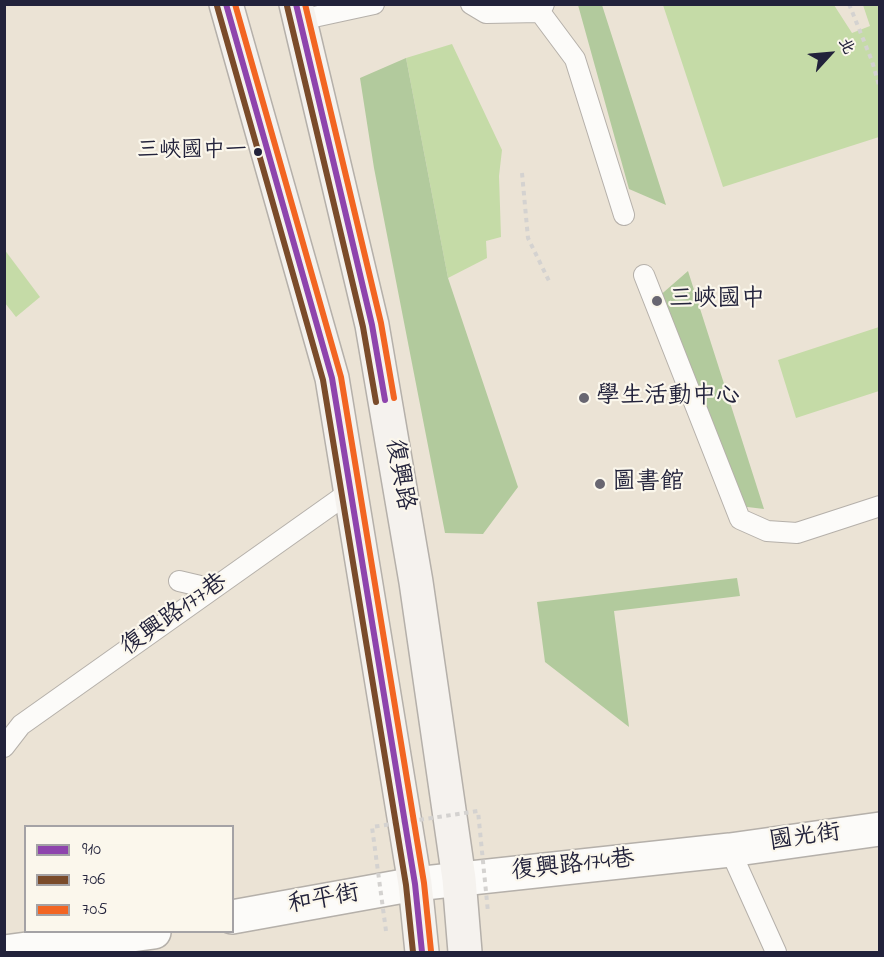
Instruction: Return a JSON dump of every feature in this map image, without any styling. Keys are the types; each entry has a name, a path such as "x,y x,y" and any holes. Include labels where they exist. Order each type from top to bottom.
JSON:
{"main road":[{"name":"復興路","path":"226,4 332,378 415,884 422,952"},
{"name":"復興路","path":"298,12 372,325 416,582 459,879 465,952"}],"street":[{"name":"國光街","path":"730,850 879,829"},
{"name":"復興路174巷","path":"415,884 730,850"},
{"name":"和平街","path":"234,917 415,884"},
{"path":"4,952 146,933"}],"lane":[{"path":"298,12 374,4"},
{"path":"471,4 486,13 542,8 575,59 624,215"},
{"path":"644,276 740,519 767,531 797,533 879,506"},
{"name":"復興路177巷","path":"4,747 21,725 351,491"},
{"path":"179,581 213,589"},
{"path":"730,850 776,952"}],"path":[{"path":"849,4 872,61 879,90"},
{"path":"522,172 528,238 549,281"},
{"path":"386,931 372,827 478,812 488,912"}],"green space":[{"path":"578,5 602,5 666,205 629,189"},
{"path":"663,5 834,5 852,33 870,26 863,5 879,5 879,137 723,187"},
{"path":"452,44 502,150 499,176 501,237 486,241 487,258 448,278 406,58"},
{"path":"406,58 448,278 518,487 483,534 445,533 374,168 360,78"},
{"path":"4,249 40,297 16,317 5,303"},
{"path":"688,271 764,509 731,505 657,298"},
{"path":"879,327 879,391 796,418 778,360"},
{"path":"737,578 740,596 614,611 629,727 545,662 537,602"}],"transit line":[{"name":"910","path":"226,4 332,378 415,884 422,952"},
{"name":"705","path":"235,4 341,377 424,883 431,951"},
{"name":"910","path":"296,4 372,325 385,400"},
{"name":"705","path":"305,4 381,323 394,398"},
{"name":"706","path":"217,6 323,380 406,885 413,952"},
{"name":"706","path":"287,6 363,327 376,402"}],"place":[{"name":"三峽國中一","path":"258,152"},
{"name":"三峽國中","path":"657,301"},
{"name":"學生活動中心","path":"584,398"},
{"name":"圖書館","path":"600,484"}]}
